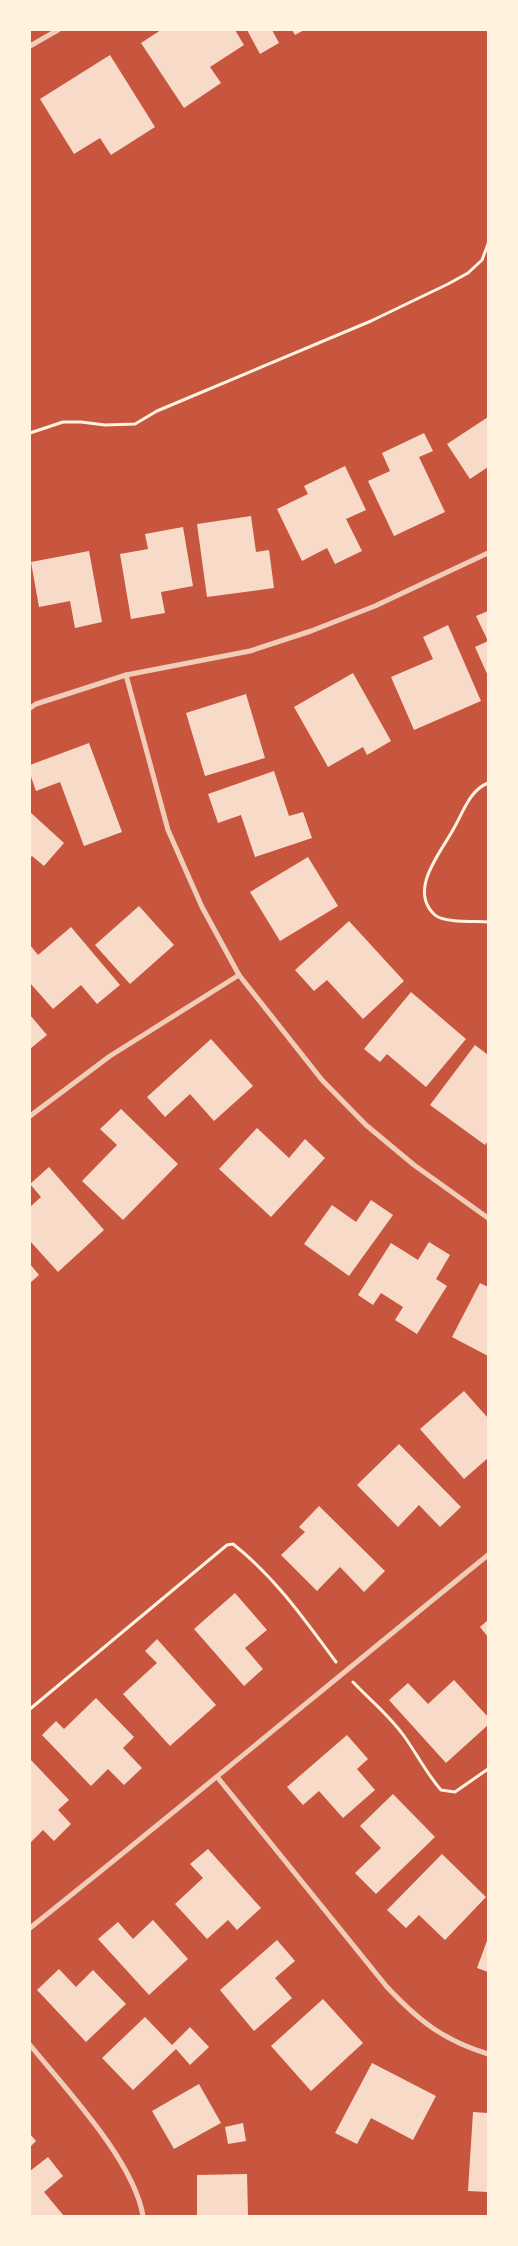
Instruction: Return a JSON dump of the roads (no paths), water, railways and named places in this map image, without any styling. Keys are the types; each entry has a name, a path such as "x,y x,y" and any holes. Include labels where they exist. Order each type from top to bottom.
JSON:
{"street":[{"path":"30,46 58,30"},
{"path":"30,708 36,704 126,675 250,651 276,643 374,606 488,553"},
{"path":"126,675 168,830 202,907 239,975 322,1080 366,1125 414,1165 488,1218"},
{"path":"30,1116 110,1056 239,975"},
{"path":"30,1928 218,1778 343,1672 488,1555"},
{"path":"218,1778 388,1987 412,2013 444,2036 466,2047 488,2054"},
{"path":"30,2045 117,2155 140,2199 143,2216"}]}
